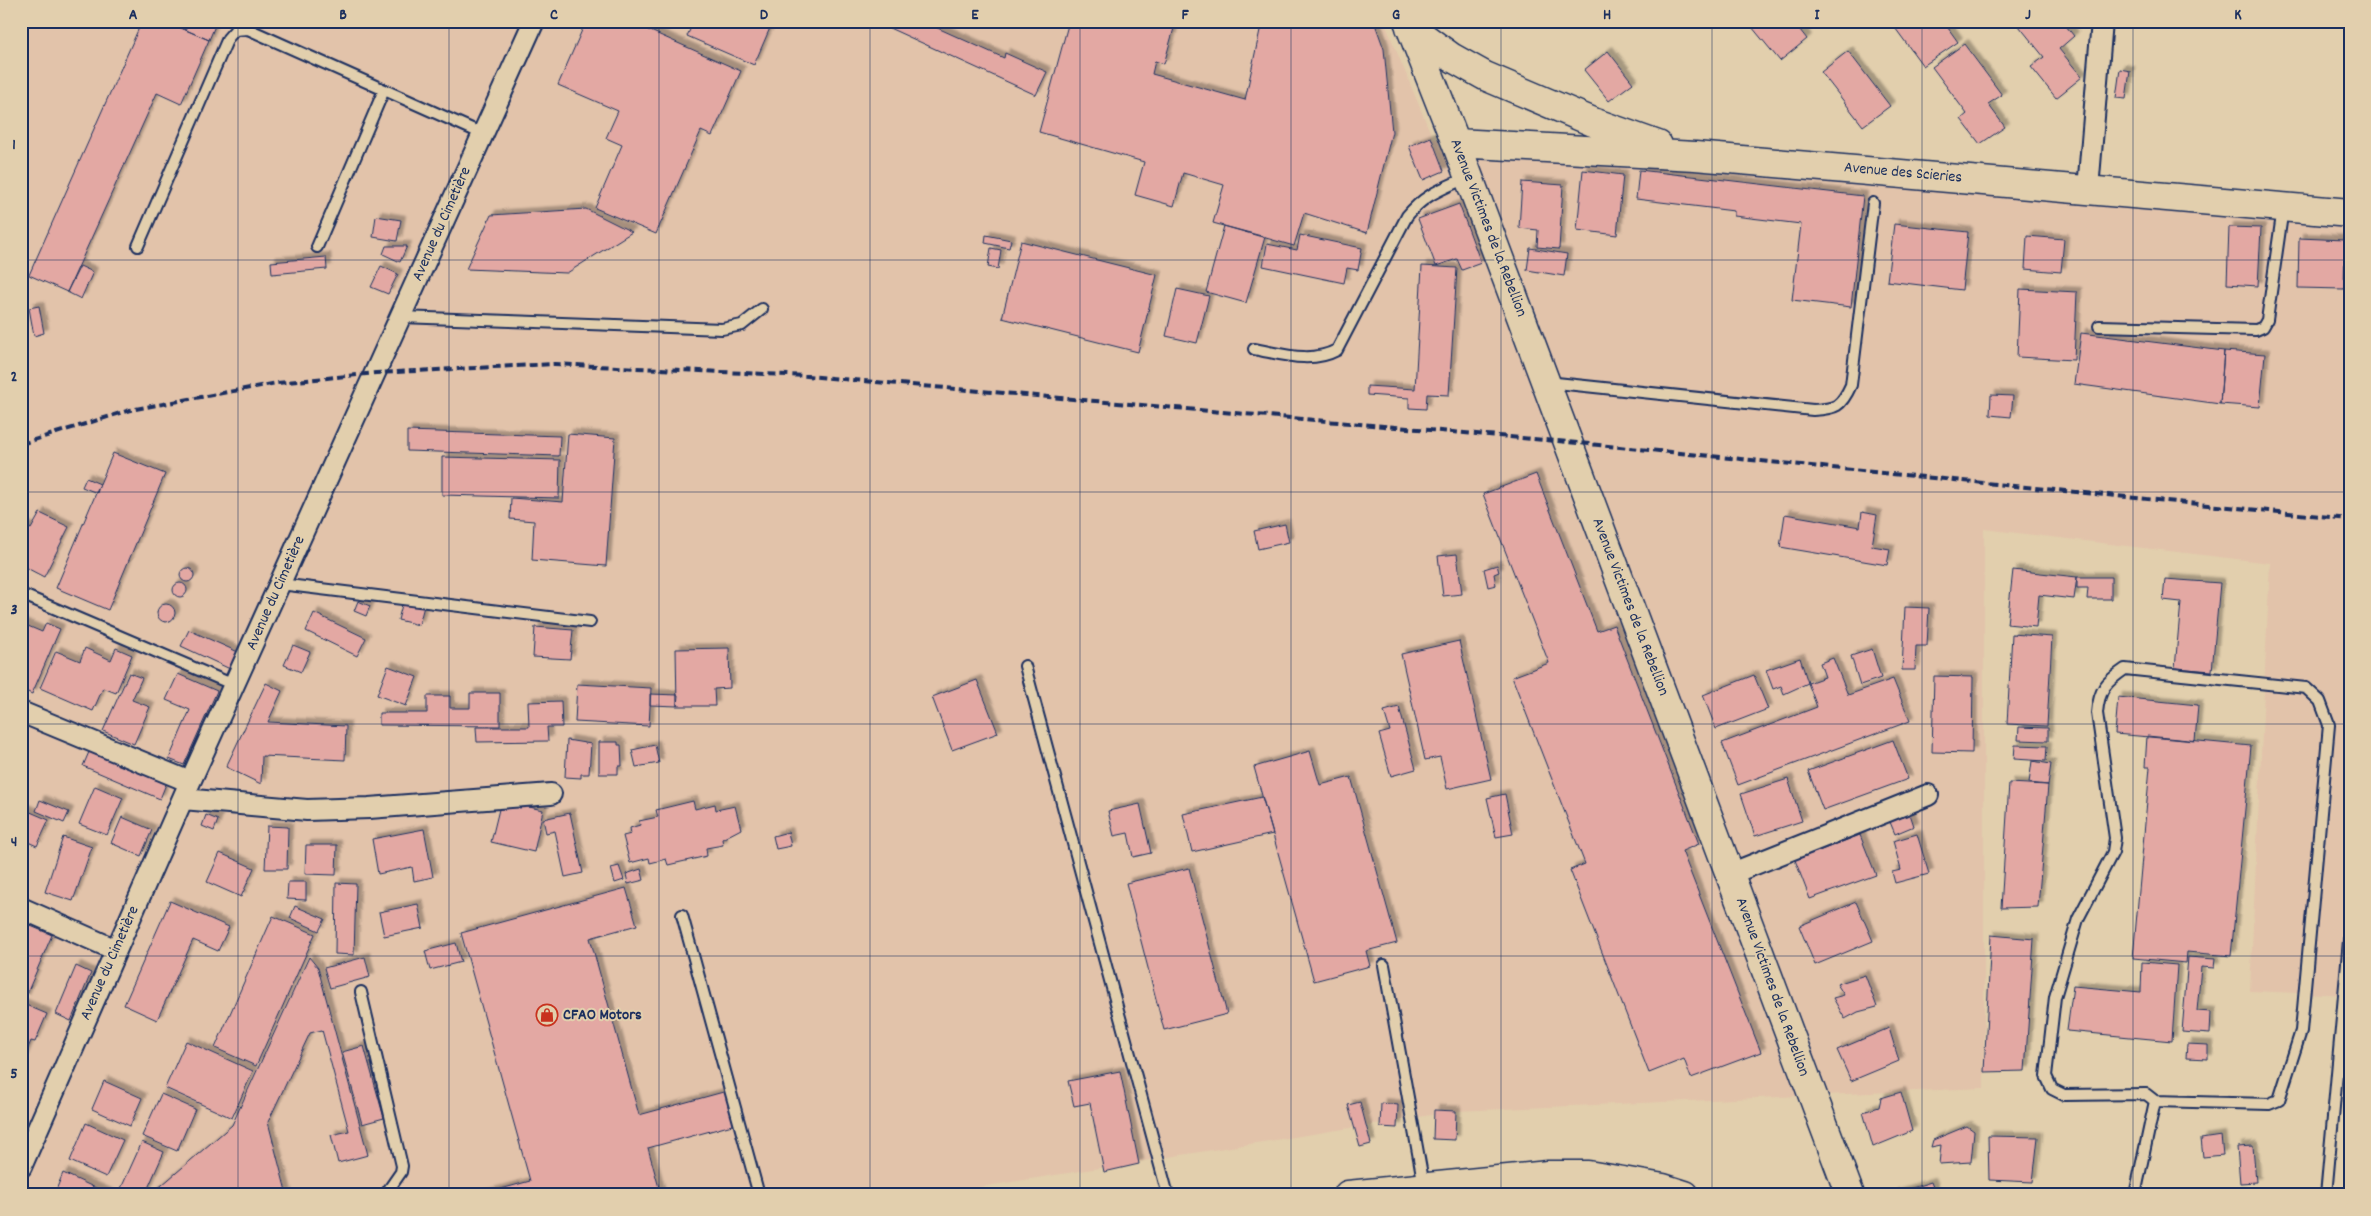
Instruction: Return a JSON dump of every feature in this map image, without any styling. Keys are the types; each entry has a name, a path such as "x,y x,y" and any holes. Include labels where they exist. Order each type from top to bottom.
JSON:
{"street":[{"name":"Avenue du Cimetière","path":"21,1167 186,791 534,21"},
{"path":"2088,189 2102,21"},
{"path":"1409,24 1451,57 1485,76 1593,122 1695,156"},
{"name":"Avenue Victimes de la Rebellion","path":"1409,24 1469,177 1850,1195"},
{"name":"Avenue des Scieries","path":"1456,143 1695,156 2350,213"},
{"path":"21,712 186,791 307,810 369,808 551,794"},
{"path":"1730,874 1928,795"},
{"path":"21,908 116,950"},
{"path":"1348,1195 1548,1175 1588,1175 1663,1188 1685,1195"}],"lane":[{"path":"138,246 228,38 234,30 248,30 483,134"},
{"path":"317,247 384,90"},
{"path":"1254,349 1310,358 1327,356 1337,350 1407,216 1419,202 1430,194 1469,177"},
{"path":"1546,382 1813,410 1832,409 1844,400 1851,385 1873,203"},
{"path":"2099,326 2256,330 2264,327 2267,320 2283,207"},
{"path":"401,317 722,329 742,325 762,309"},
{"path":"280,584 590,622"},
{"path":"21,594 234,685"},
{"path":"1025,666 1168,1195"},
{"path":"2126,669 2306,688 2320,700 2329,725 2301,1031 2279,1100 2269,1104 2155,1101 2146,1094 2064,1095 2052,1089 2046,1076 2055,997 2078,919 2113,852 2114,838 2097,713 2098,695 2110,679 2126,669"},
{"path":"682,915 759,1195"},
{"path":"2326,1195 2350,929"},
{"path":"1384,965 1424,1187"},
{"path":"361,992 402,1166 401,1172 388,1187 385,1195"},
{"path":"2135,1195 2155,1101"}],"shaded area":[{"path":"21,21 1384,21 1433,139 2350,227 2350,995 2250,991 2270,563 1984,529 1984,1088 1456,1111 931,1195 21,1195"}],"building":[{"path":"142,21 165,21 209,40 181,104 157,93 67,292 29,275"},
{"path":"165,21 217,21 209,40"},
{"path":"586,21 628,21 741,71 712,136 701,131 656,234 595,208 622,145 606,138 618,111 558,85"},
{"path":"694,21 773,21 754,65 687,36"},
{"path":"874,21 922,21 1004,58 1005,53 1047,72 1036,95"},
{"path":"1069,21 1176,21 1164,64 1155,61 1152,74 1245,100 1262,21 1374,21 1384,49 1392,132 1367,233 1304,213 1294,246 1213,223 1224,185 1183,173 1174,206 1135,195 1144,162 1039,132"},
{"path":"1747,21 1793,21 1807,39 1780,61"},
{"path":"1890,21 1943,21 1958,42 1923,66"},
{"path":"2015,21 2062,21 2074,36 2059,49 2082,77 2056,98 2031,67 2044,57"},
{"path":"1964,44 2002,95 1988,104 2005,127 1980,144 1961,119 1967,114 1932,67"},
{"path":"1608,51 1633,83 1609,101 1584,70"},
{"path":"1848,51 1890,106 1863,126 1821,72"},
{"path":"2120,69 2130,71 2126,99 2116,98"},
{"path":"1431,137 1444,171 1423,180 1409,146"},
{"path":"1583,170 1623,175 1617,235 1577,230"},
{"path":"1639,170 1863,196 1851,307 1792,300 1801,224 1734,216 1734,211 1636,199"},
{"path":"1522,182 1563,185 1559,249 1537,247 1538,230 1519,228"},
{"path":"1459,204 1481,263 1462,270 1457,259 1436,266 1418,219"},
{"path":"586,209 632,232 567,273 466,269 491,215"},
{"path":"376,216 401,220 397,241 373,237"},
{"path":"1894,224 1968,232 1962,290 1887,281"},
{"path":"1224,226 1265,237 1246,303 1206,292"},
{"path":"2229,227 2261,228 2258,286 2227,284"},
{"path":"986,235 1011,240 1009,248 985,243"},
{"path":"1300,235 1362,248 1358,270 1347,268 1344,283 1263,266 1267,244 1297,250"},
{"path":"2027,236 2064,239 2061,272 2025,269"},
{"path":"2299,238 2345,240 2344,289 2298,288"},
{"path":"1021,241 1157,275 1138,352 1002,318"},
{"path":"386,246 407,246 400,262 383,254"},
{"path":"991,248 1001,250 998,269 988,267"},
{"path":"1530,248 1567,254 1564,276 1527,270"},
{"path":"326,257 327,269 272,274 271,262"},
{"path":"80,266 93,272 81,299 67,292"},
{"path":"381,266 398,274 388,294 371,287"},
{"path":"1422,266 1457,268 1449,395 1427,394 1426,409 1409,408 1409,398 1367,395 1367,386 1415,389"},
{"path":"1177,289 1209,296 1197,343 1166,336"},
{"path":"2020,289 2077,292 2074,360 2017,357"},
{"path":"39,306 44,333 34,336 29,308"},
{"path":"2081,333 2224,351 2220,404 2074,384"},
{"path":"2224,351 2265,354 2260,407 2220,404"},
{"path":"1991,395 2013,396 2011,417 1990,415"},
{"path":"407,431 560,436 559,456 407,451"},
{"path":"568,434 615,438 606,566 532,560 534,521 510,519 511,498 563,502"},
{"path":"113,453 165,474 108,610 56,588"},
{"path":"442,457 560,460 559,498 442,495"},
{"path":"1536,474 1597,631 1614,625 1699,844 1682,851 1761,1052 1691,1078 1684,1059 1649,1073 1570,870 1585,864 1512,677 1549,663 1483,494"},
{"path":"86,478 100,484 97,493 82,487"},
{"path":"1862,512 1877,515 1872,546 1890,549 1887,565 1780,547 1785,514 1860,527"},
{"path":"40,513 69,527 44,577 21,565 21,524 31,529"},
{"path":"1285,524 1289,542 1258,549 1254,531"},
{"path":"1457,554 1462,594 1443,596 1438,556"},
{"path":"1497,565 1499,572 1494,574 1496,585 1488,587 1484,569"},
{"path":"184,568 190,568 194,575 190,582 184,582 180,578 180,572"},
{"path":"2013,570 2077,577 2074,599 2039,595 2036,627 2007,624"},
{"path":"2077,577 2111,577 2111,599 2087,599 2088,588 2077,588"},
{"path":"2165,579 2220,583 2212,671 2175,668 2181,602 2163,600"},
{"path":"177,583 183,583 187,590 183,597 177,597 173,593 173,587"},
{"path":"358,601 370,606 366,616 354,611"},
{"path":"403,601 424,606 419,625 398,620"},
{"path":"162,604 170,604 175,609 173,620 162,622 157,617 157,609"},
{"path":"1905,607 1929,608 1927,646 1916,646 1915,670 1902,670"},
{"path":"314,613 366,638 357,656 306,631"},
{"path":"21,623 42,632 46,623 60,629 32,694 21,689"},
{"path":"535,627 573,630 570,659 533,657"},
{"path":"189,630 238,652 230,669 181,646"},
{"path":"2012,634 2052,637 2047,726 2007,724"},
{"path":"1459,641 1491,779 1447,789 1440,757 1425,760 1401,654"},
{"path":"293,645 310,652 301,672 284,665"},
{"path":"85,648 111,660 116,648 132,655 116,693 103,688 93,711 40,688 56,651 80,661"},
{"path":"729,648 730,688 714,689 715,706 677,706 676,649"},
{"path":"1872,649 1881,678 1860,685 1851,656"},
{"path":"1800,658 1808,683 1784,694 1781,686 1773,689 1766,670"},
{"path":"1833,658 1848,695 1893,679 1910,721 1738,785 1722,743 1817,707 1808,683 1825,677 1820,663"},
{"path":"388,666 417,677 406,706 377,695"},
{"path":"129,673 142,678 132,700 150,707 134,744 103,731"},
{"path":"178,674 217,691 184,765 169,759 190,710 166,700"},
{"path":"1754,675 1768,709 1716,729 1703,695"},
{"path":"1934,676 1973,677 1972,753 1932,752"},
{"path":"977,680 998,733 952,750 932,697"},
{"path":"266,683 282,691 268,722 346,726 345,760 262,756 261,784 226,767"},
{"path":"577,684 651,688 649,726 575,722"},
{"path":"470,693 500,693 500,726 379,725 379,713 427,713 427,696 450,696 450,708 470,708"},
{"path":"650,694 678,695 677,706 650,705"},
{"path":"2118,697 2198,705 2195,741 2115,734"},
{"path":"561,701 562,727 547,727 548,741 477,742 476,727 529,727 528,702"},
{"path":"1399,707 1416,769 1391,776 1379,734 1390,731 1384,711"},
{"path":"2019,727 2048,728 2048,741 2018,740"},
{"path":"2147,736 2251,746 2231,956 2187,952 2186,963 2133,958 2150,767 2145,767"},
{"path":"567,740 591,744 589,774 581,774 581,778 565,777"},
{"path":"1893,740 1908,779 1823,810 1808,771"},
{"path":"599,742 618,742 618,745 621,745 622,766 618,766 618,774 599,774"},
{"path":"655,745 659,763 636,767 632,750"},
{"path":"2015,745 2047,746 2046,761 2014,759"},
{"path":"1310,751 1320,785 1351,777 1397,943 1366,951 1370,966 1314,981 1254,767"},
{"path":"89,752 166,784 160,799 83,766"},
{"path":"2032,761 2051,764 2048,785 2029,783"},
{"path":"1788,779 1802,821 1755,836 1741,794"},
{"path":"2009,783 2048,785 2038,907 2001,908"},
{"path":"95,786 123,798 107,835 79,824"},
{"path":"1505,794 1513,834 1496,837 1487,798"},
{"path":"1262,797 1273,834 1192,852 1183,814"},
{"path":"40,800 69,812 64,823 36,811"},
{"path":"501,801 543,810 534,852 491,842"},
{"path":"693,801 695,809 715,804 716,810 735,806 741,829 722,839 723,845 706,848 707,856 668,865 666,859 650,863 649,858 630,863 623,836 631,834 630,828 640,825 639,821 658,817 656,810"},
{"path":"1140,804 1151,853 1133,857 1128,833 1114,836 1108,811"},
{"path":"21,808 49,820 37,846 21,839"},
{"path":"570,813 583,873 565,877 555,831 546,833 543,819"},
{"path":"1910,814 1914,826 1895,834 1890,822"},
{"path":"206,815 218,820 214,831 202,826"},
{"path":"122,817 152,830 141,856 111,843"},
{"path":"267,826 288,827 287,869 265,869"},
{"path":"424,829 433,877 414,881 412,867 378,874 372,839"},
{"path":"788,832 791,846 776,849 773,836"},
{"path":"1917,834 1929,874 1895,883 1892,872 1901,870 1893,841"},
{"path":"1860,835 1876,875 1810,899 1795,860"},
{"path":"63,837 92,847 73,901 45,892"},
{"path":"306,845 337,845 336,875 305,874"},
{"path":"220,853 254,868 241,897 207,882"},
{"path":"619,866 624,880 615,883 611,868"},
{"path":"1189,868 1227,1014 1164,1030 1126,883"},
{"path":"641,869 644,880 628,884 626,874"},
{"path":"288,882 306,882 306,900 287,899"},
{"path":"336,883 356,884 354,955 335,954"},
{"name":"CFAO Motors","path":"626,888 637,925 590,938 639,1115 727,1091 736,1124 648,1148 661,1195 479,1195 530,1181 461,933"},
{"path":"170,901 229,927 218,951 193,940 157,1020 124,1005"},
{"path":"1856,902 1873,941 1815,965 1799,926"},
{"path":"418,904 423,928 384,936 379,912"},
{"path":"295,906 325,919 319,931 290,918"},
{"path":"273,916 315,934 256,1066 215,1048"},
{"path":"26,924 52,935 25,998 21,997 21,936"},
{"path":"1991,935 2034,939 2025,1071 1984,1072"},
{"path":"456,943 461,962 430,970 425,951"},
{"path":"309,957 318,968 368,1155 338,1163 331,1135 349,1131 322,1030 310,1033 268,1122 287,1195 156,1195 155,1191 232,1125"},
{"path":"365,957 370,977 330,988 324,968"},
{"path":"2188,957 2215,959 2214,968 2201,967 2197,1011 2211,1012 2210,1034 2182,1032"},
{"path":"2142,962 2177,965 2172,1041 2067,1031 2073,986 2141,992"},
{"path":"76,966 91,973 71,1021 56,1014"},
{"path":"1865,975 1877,1007 1858,1012 1845,1019 1833,998 1844,995 1837,984"},
{"path":"21,1003 47,1014 35,1042 31,1041 21,1064"},
{"path":"1889,1028 1899,1061 1851,1081 1837,1050"},
{"path":"186,1041 253,1071 232,1118 165,1088"},
{"path":"2187,1044 2208,1045 2208,1059 2186,1058"},
{"path":"364,1046 384,1118 362,1124 342,1052"},
{"path":"1120,1071 1139,1164 1104,1172 1090,1103 1074,1106 1068,1081"},
{"path":"104,1081 142,1098 130,1126 92,1109"},
{"path":"1901,1092 1912,1131 1873,1147 1863,1112 1879,1107 1881,1098"},
{"path":"161,1094 195,1109 177,1151 142,1136"},
{"path":"1360,1102 1371,1144 1360,1147 1348,1105"},
{"path":"1381,1103 1398,1105 1397,1128 1380,1127"},
{"path":"1434,1110 1456,1111 1455,1140 1433,1139"},
{"path":"86,1123 123,1140 106,1177 70,1161"},
{"path":"1967,1126 1974,1131 1971,1162 1939,1164 1941,1145 1931,1147 1933,1140"},
{"path":"1988,1136 2038,1137 2033,1182 1989,1180"},
{"path":"2221,1136 2223,1155 2203,1157 2201,1139"},
{"path":"142,1142 164,1152 145,1195 118,1195"},
{"path":"2253,1146 2256,1182 2240,1183 2237,1147"},
{"path":"63,1173 111,1195 54,1195"},
{"path":"1931,1182 1936,1195 1893,1194"}],"railway":[{"path":"21,444 130,410 277,383 376,373 554,364 807,376 1568,442 2350,519"}],"place":[{"name":"CFAO Motors","path":"547,1015"}]}
